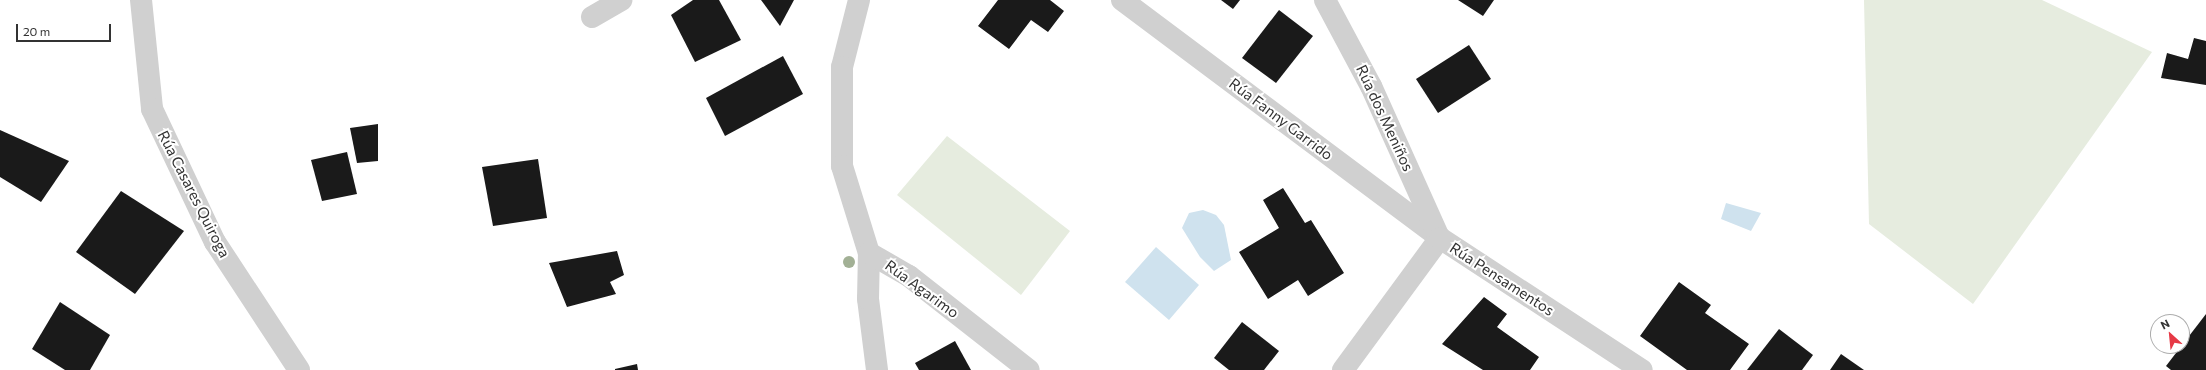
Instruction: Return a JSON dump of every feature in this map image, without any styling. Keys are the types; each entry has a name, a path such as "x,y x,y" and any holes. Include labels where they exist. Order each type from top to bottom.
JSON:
{"street":[{"name":"Rúa Casares Quiroga","path":"141,0 152,109 215,242 299,370"},
{"path":"592,17 622,0"},
{"path":"859,0 842,67 842,166 869,253"},
{"name":"Rúa Fanny Garrido","path":"1122,0 1440,238"},
{"name":"Rúa dos Meniños","path":"1325,0 1371,86 1440,238"},
{"name":"Rúa Pensamentos","path":"1343,370 1440,238 1642,370"},
{"name":"Rúa Agarimo","path":"877,370 868,299 869,253 908,276 1029,370"}],"shaded area":[{"path":"1864,0 2042,0 2152,52 1973,304 1869,224"},
{"path":"947,136 1070,231 1021,295 897,195"}],"water":[{"path":"1726,203 1761,213 1751,231 1721,219"},
{"path":"1203,210 1216,215 1224,225 1231,260 1214,271 1200,257 1182,228 1189,213"},
{"path":"1156,247 1199,285 1169,320 1125,282"}],"building":[{"path":"693,0 719,0 741,40 695,62 671,15"},
{"path":"761,0 794,0 780,26"},
{"path":"998,0 1050,0 1064,11 1048,32 1031,20 1009,49 978,26"},
{"path":"1221,0 1240,0 1233,9"},
{"path":"1458,0 1494,0 1483,16"},
{"path":"1279,10 1313,36 1276,83 1242,58"},
{"path":"2194,38 2206,41 2206,85 2161,78 2167,53 2188,59"},
{"path":"1469,45 1491,79 1438,113 1416,79"},
{"path":"783,56 803,94 725,136 706,98"},
{"path":"378,124 378,161 357,163 350,128"},
{"path":"0,130 69,161 41,202 0,177"},
{"path":"347,152 357,194 322,201 311,160"},
{"path":"538,159 547,218 493,226 482,167"},
{"path":"1283,188 1305,223 1311,220 1344,273 1308,296 1298,280 1268,299 1239,252 1279,228 1263,200"},
{"path":"121,191 184,231 135,294 76,252"},
{"path":"617,251 624,275 610,282 616,294 567,307 549,263"},
{"path":"1679,282 1711,305 1705,313 1749,344 1730,370 1687,370 1640,336"},
{"path":"1484,297 1507,314 1497,327 1539,357 1530,370 1483,370 1442,344"},
{"path":"60,302 110,335 90,370 65,370 32,349"},
{"path":"2206,314 2206,370 2171,370 2166,366 2175,354 2190,354 2190,335"},
{"path":"1242,322 1279,351 1264,370 1229,370 1214,358"},
{"path":"1779,329 1813,355 1802,370 1747,370"},
{"path":"955,341 971,370 919,370 915,363"},
{"path":"1841,354 1864,370 1830,370"},
{"path":"637,364 638,370 615,370 615,369"}]}
